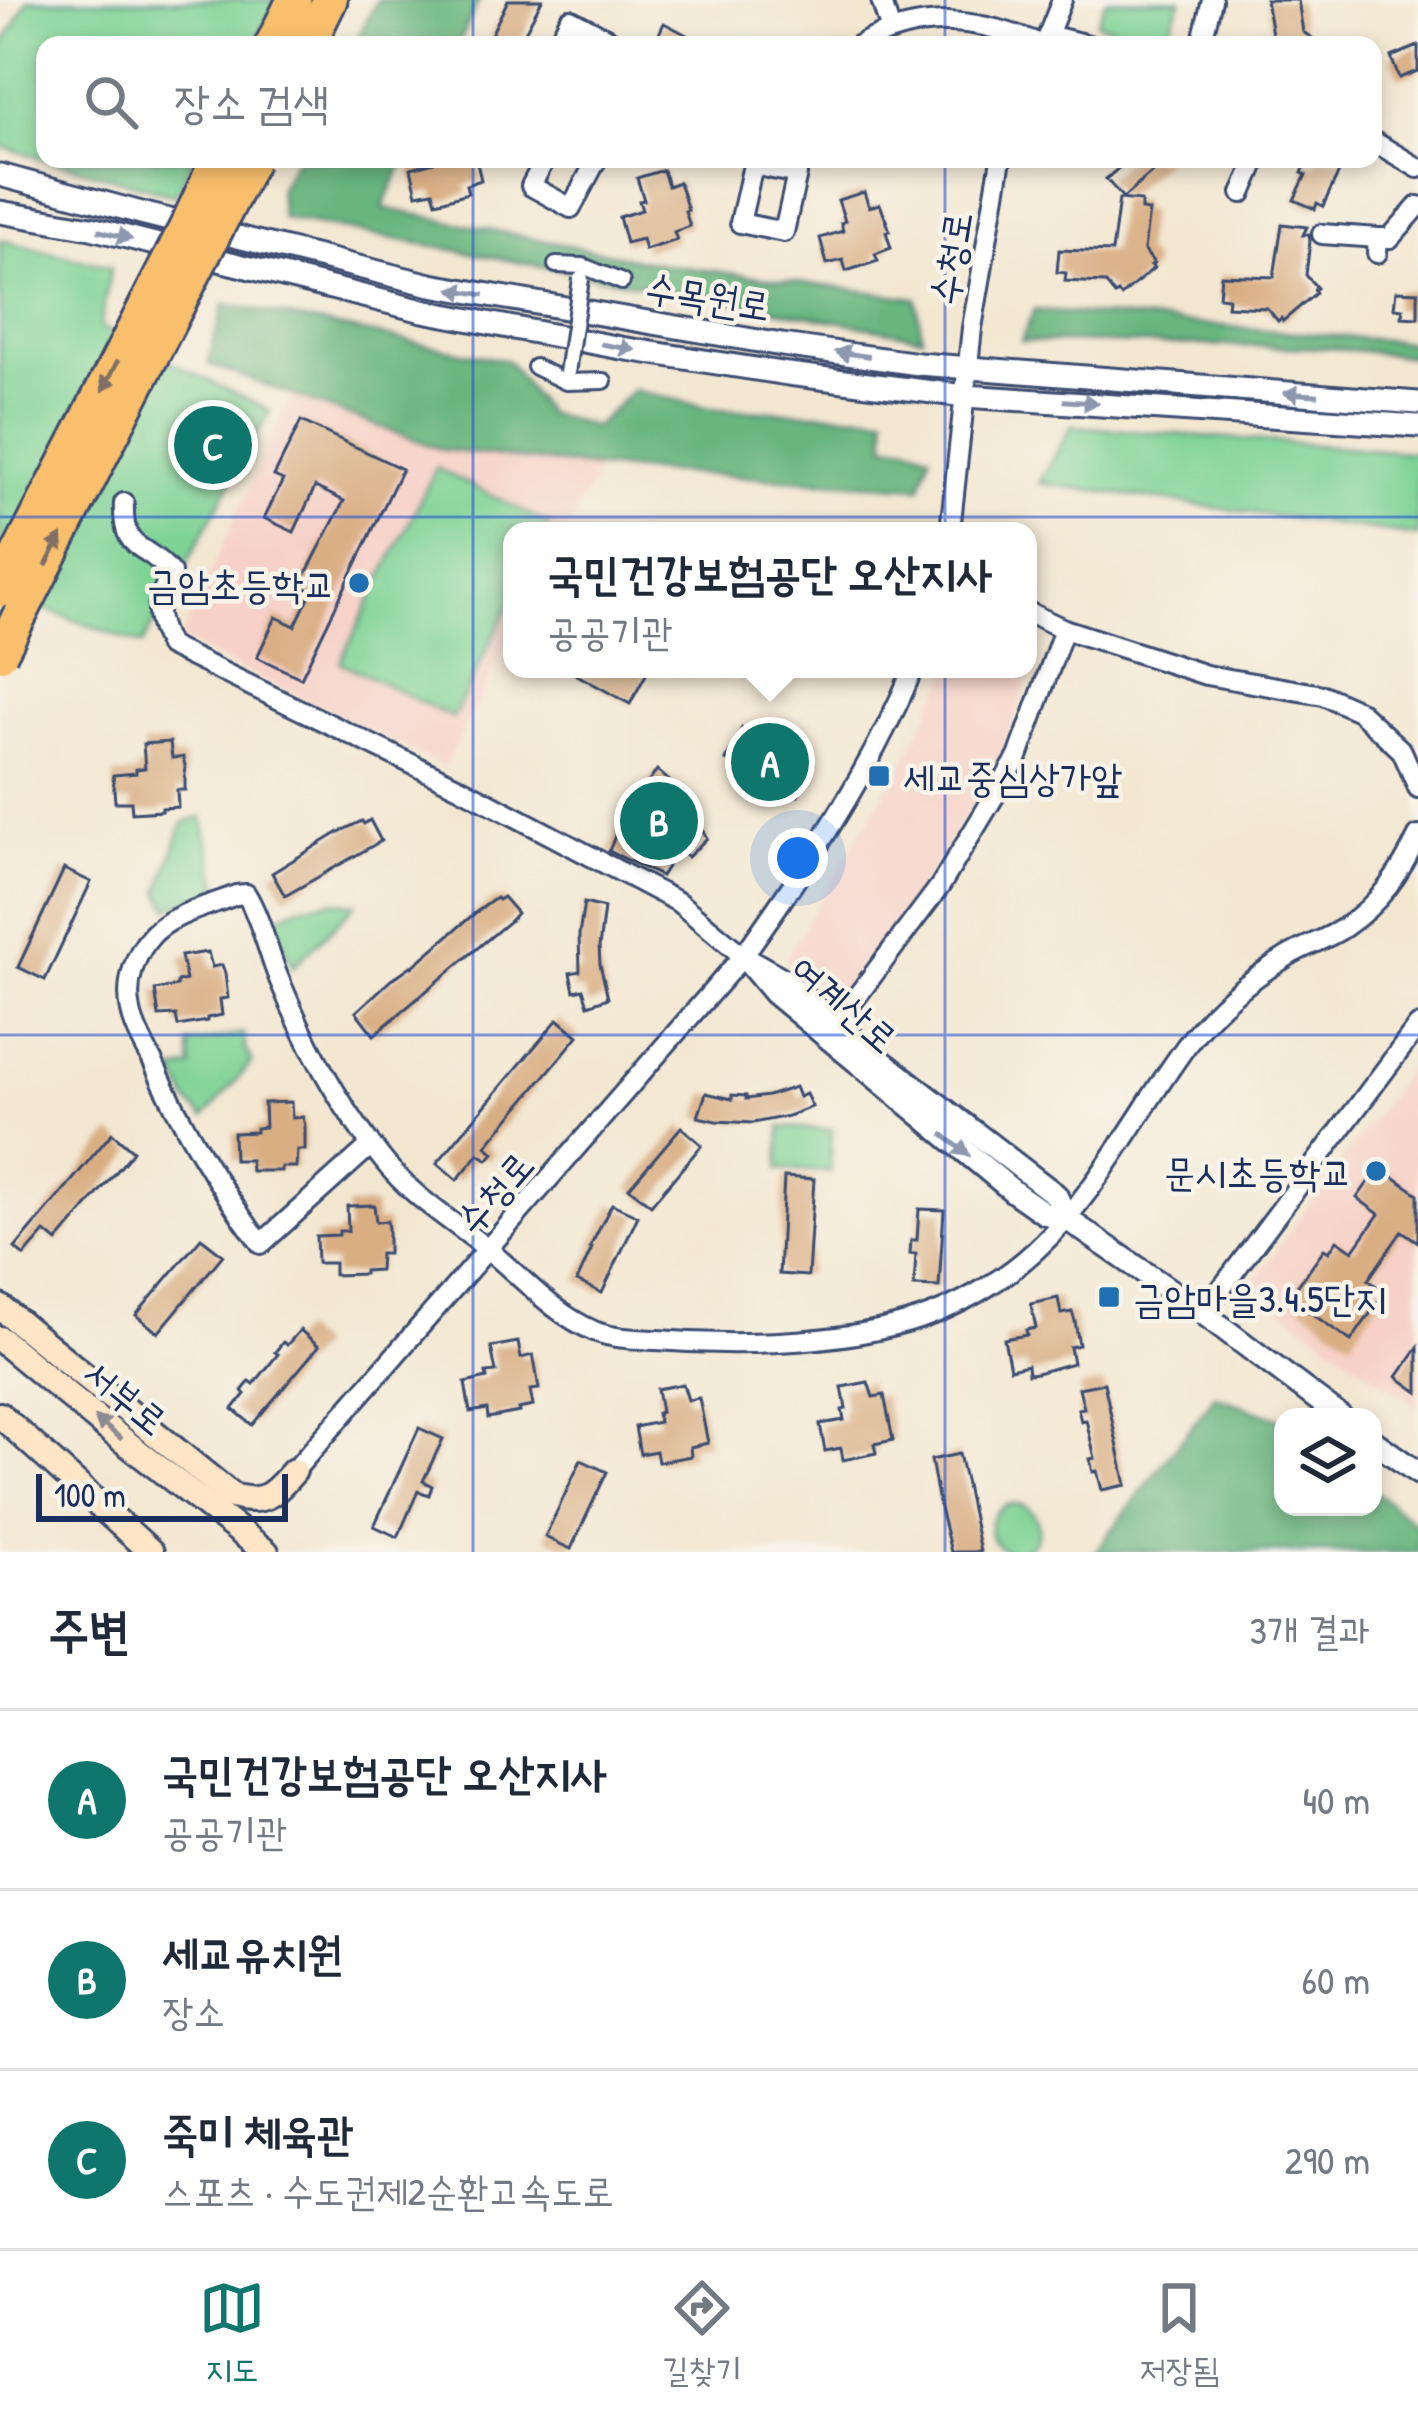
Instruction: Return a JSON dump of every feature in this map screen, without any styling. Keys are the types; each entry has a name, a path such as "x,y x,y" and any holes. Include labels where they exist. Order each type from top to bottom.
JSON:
{"highway":[{"path":"276,36 294,0"},
{"path":"312,36 330,0"},
{"path":"0,590 214,168"},
{"path":"0,654 247,168"}],"main road":[{"path":"0,1307 232,1496 250,1501 265,1498 294,1471"},
{"name":"서부로","path":"0,1339 266,1552"},
{"path":"0,1415 151,1552"}],"street":[{"path":"881,0 891,31"},
{"path":"1047,36 1062,0"},
{"path":"1203,36 1212,0"},
{"path":"561,36 570,20 602,36"},
{"path":"880,36 941,21 1025,36"},
{"path":"1382,146 1418,167"},
{"path":"540,168 531,186 571,208 588,168"},
{"name":"수청로","path":"951,522 972,328 999,168"},
{"path":"1242,193 1253,168"},
{"name":"수목원로","path":"0,175 431,285 782,345 968,368 1418,404"},
{"path":"1322,234 1377,245 1390,238 1418,206"},
{"name":"수목원로","path":"0,212 91,228 423,311 788,374 964,396 1418,426"},
{"path":"556,265 622,283"},
{"path":"566,378 582,273"},
{"path":"536,367 566,378 604,381"},
{"path":"124,502 123,528 131,542 171,573 156,619 169,646 459,787 678,902 743,956"},
{"path":"1037,616 1207,675 1323,695 1359,711 1402,751 1418,788"},
{"path":"836,1024 940,886 1018,758 1064,629"},
{"name":"수청로","path":"294,1471 743,956 863,773 909,678"},
{"path":"371,1145 262,1244 214,1178 169,1098 131,1012 133,966 155,932 172,920 246,895 314,1052 371,1145 416,1196 488,1249 548,1303 596,1331 626,1338 742,1344 886,1327 935,1313 981,1290 1033,1253 1067,1219 1195,1035 1238,988 1291,954 1343,929 1399,875 1418,836"},
{"name":"여계산로","path":"743,956 784,980 1056,1196 1067,1219"},
{"name":"여계산로","path":"743,956 774,994 954,1144 1044,1213 1067,1219 1329,1408"},
{"path":"1202,1313 1418,1026"},
{"path":"1382,1447 1418,1473"}],"shaded area":[{"name":"금암초등학교","path":"291,395 443,450 599,468 571,522 503,522 503,652 444,767 180,640"},
{"path":"1037,621 1044,630 1037,651"},
{"path":"946,678 1028,678 1003,755 847,1007 785,959 905,759"},
{"name":"문시초등학교","path":"1418,1056 1418,1407 1250,1286"}],"green space":[{"path":"28,0 277,0 258,36 36,36 36,156 0,146 0,51"},
{"path":"377,0 479,0 462,36 359,36"},
{"path":"1106,0 1181,0 1167,36 1137,36 1097,23"},
{"path":"78,168 188,168 174,195"},
{"path":"290,168 401,168 383,208 661,264 916,298 922,337 282,218 279,190"},
{"path":"0,240 111,267 100,327 270,411 142,645 0,593"},
{"path":"224,304 508,361 546,413 595,427 633,390 714,409 886,416 886,445 908,445 930,454 921,487 599,468 443,450 208,364"},
{"path":"1034,310 1418,343 1418,357 1330,348 1021,341"},
{"path":"1072,426 1418,453 1418,536 1039,483"},
{"path":"436,468 545,522 503,522 503,618 453,718 340,662"},
{"path":"202,817 219,885 169,908 160,891 183,823"},
{"path":"334,901 356,904 293,967 275,918 301,906"},
{"path":"244,1034 252,1062 204,1118 188,1101 175,1071 192,1067 189,1044"},
{"path":"781,1127 832,1130 830,1172 779,1169"},
{"path":"1215,1396 1274,1417 1274,1516 1382,1516 1382,1497 1418,1526 1418,1552 1095,1552"},
{"path":"1014,1504 1031,1511 1038,1528 1031,1545 1014,1552 997,1545 990,1528 997,1511"}],"building":[{"path":"508,0 542,0 523,36 490,36"},
{"path":"1266,0 1298,0 1303,32 1309,36 1272,36"},
{"path":"664,23 689,36 658,36"},
{"path":"1418,46 1418,71 1399,78 1391,57"},
{"path":"411,168 478,168 481,180 466,185 468,193 436,202 433,191 417,194"},
{"path":"1119,168 1157,168 1123,198 1106,179"},
{"path":"1304,168 1341,168 1323,206 1317,203 1315,209 1294,200 1306,175"},
{"path":"663,170 668,186 679,182 690,226 674,232 677,240 645,250 642,239 626,243 619,217 642,210 637,178"},
{"path":"864,192 869,207 880,204 891,248 875,254 878,261 846,271 843,260 827,264 820,238 843,231 838,200"},
{"path":"1119,199 1141,201 1141,210 1149,211 1144,250 1154,268 1121,296 1105,283 1065,281 1066,273 1057,272 1059,250 1112,252"},
{"path":"1282,224 1307,227 1303,235 1309,235 1310,241 1306,275 1316,293 1283,321 1267,308 1227,306 1228,298 1219,297 1221,275 1274,277"},
{"path":"1396,291 1418,292 1418,318 1402,317 1403,309 1394,308"},
{"path":"301,421 402,469 301,678 257,657 276,617 295,626 312,591 300,585 344,501 315,487 294,532 264,518 283,480 274,476"},
{"path":"582,678 644,678 630,704"},
{"path":"742,728 814,764 798,796 726,760"},
{"path":"170,742 172,758 183,757 185,766 185,790 177,790 178,807 132,813 131,802 115,802 113,775 145,768 143,744"},
{"path":"657,770 702,810 695,818 707,838 688,857 678,849 661,876 609,851 620,823"},
{"path":"370,820 381,841 285,896 272,873 339,832"},
{"path":"64,869 91,882 45,980 18,967"},
{"path":"503,897 517,913 511,920 374,1035 356,1012 475,913"},
{"path":"584,903 604,908 599,947 608,998 588,1005 583,989 574,991 570,973 580,971"},
{"path":"208,952 212,967 222,965 225,973 228,998 220,999 222,1015 178,1026 176,1015 159,1016 155,990 186,980 181,956"},
{"path":"558,1019 578,1036 486,1146 494,1153 488,1160 479,1154 457,1180 437,1163"},
{"path":"795,1087 799,1097 806,1094 812,1107 753,1123 698,1117 706,1093 746,1099"},
{"path":"291,1102 292,1118 303,1117 305,1126 305,1150 297,1150 296,1167 251,1171 250,1160 234,1160 233,1133 265,1127 264,1103"},
{"path":"681,1127 702,1145 651,1205 629,1188"},
{"path":"112,1133 133,1151 128,1158 57,1242 45,1232 24,1256 15,1248"},
{"path":"1379,1167 1418,1194 1418,1242 1402,1231 1368,1280 1385,1292 1351,1341 1289,1298 1324,1249 1329,1252 1337,1240 1353,1251 1379,1214 1357,1198"},
{"path":"784,1177 814,1179 808,1276 779,1274"},
{"path":"612,1204 638,1216 602,1293 577,1281"},
{"path":"374,1205 376,1222 387,1221 388,1229 388,1254 380,1254 379,1270 334,1275 334,1263 317,1263 316,1236 348,1231 347,1206"},
{"path":"919,1209 944,1210 939,1287 914,1286 916,1254 910,1254 911,1240 917,1240"},
{"path":"201,1238 223,1255 158,1333 136,1315"},
{"path":"1058,1298 1061,1314 1072,1312 1075,1321 1079,1345 1070,1347 1073,1363 1028,1374 1027,1365 1010,1369 1004,1339 1027,1335 1026,1330 1036,1328 1031,1304"},
{"path":"300,1330 319,1346 252,1425 233,1409 245,1394 242,1391 250,1381 254,1384 283,1342 287,1345"},
{"path":"518,1342 521,1358 533,1355 539,1389 530,1390 533,1406 488,1418 487,1409 470,1412 465,1383 496,1372 491,1347"},
{"path":"1418,1347 1418,1392 1397,1377"},
{"path":"868,1382 873,1397 884,1395 893,1440 874,1444 876,1453 843,1460 841,1448 825,1451 820,1424 844,1420 842,1387"},
{"path":"1104,1383 1126,1485 1102,1490 1090,1459 1095,1458 1086,1420 1081,1421 1078,1409 1084,1408 1079,1388"},
{"path":"683,1384 688,1400 699,1398 708,1443 690,1447 691,1456 658,1462 656,1451 640,1454 635,1427 659,1422 657,1389"},
{"path":"419,1428 443,1439 423,1481 432,1486 429,1495 418,1491 398,1537 374,1526"},
{"path":"959,1454 980,1552 951,1552 940,1508 931,1460"},
{"path":"581,1460 607,1472 571,1549 545,1537"}],"place":[{"name":"죽미 체육관","path":"213,445"},
{"name":"금암초등학교","path":"359,583"},
{"name":"국민건강보험공단 오산지사","path":"770,762"},
{"name":"세교중심상가앞","path":"879,776"},
{"name":"세교유치원","path":"659,821"},
{"name":"문시초등학교","path":"1376,1171"},
{"name":"금암마을3.4.5단지","path":"1109,1297"}]}
